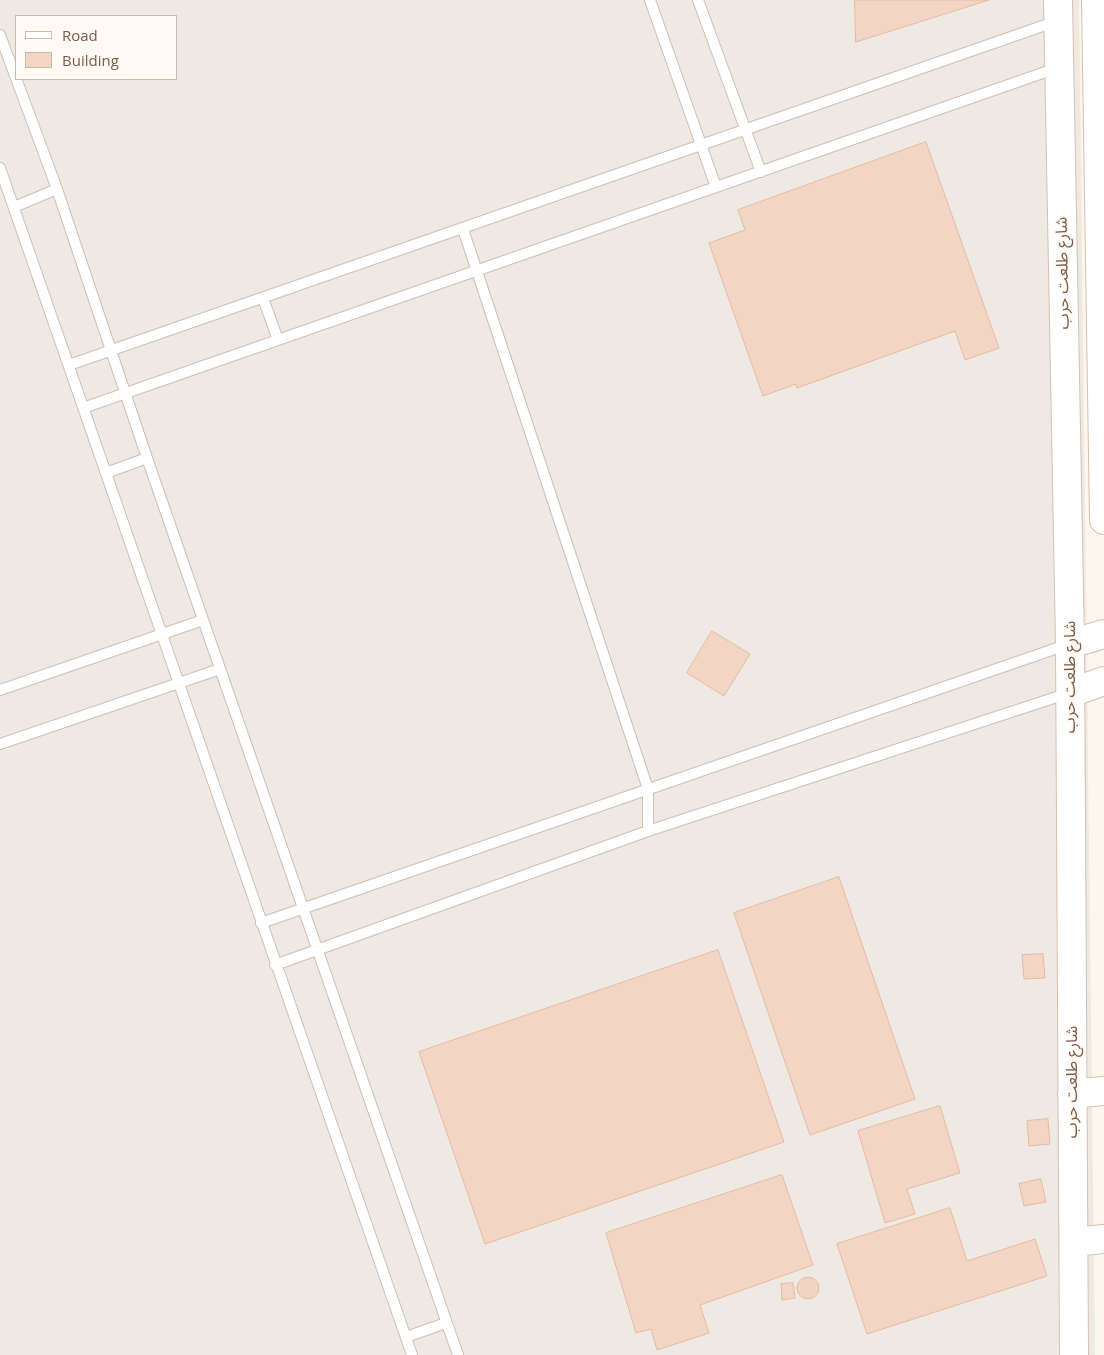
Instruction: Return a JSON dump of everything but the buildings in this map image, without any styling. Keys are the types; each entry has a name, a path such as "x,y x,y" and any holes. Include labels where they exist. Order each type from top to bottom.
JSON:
{"main road":[{"path":"1058,11 1096,5 1104,520"},
{"name":"شارع طلعت حرب","path":"1058,11 1070,644 1074,1355"},
{"path":"1059,68 1097,55"},
{"path":"1070,644 1104,634"},
{"path":"1070,692 1104,682"},
{"path":"1072,1094 1104,1091"},
{"path":"1074,1242 1104,1239"}],"lane":[{"path":"650,0 716,187"},
{"path":"698,0 761,172"},
{"path":"69,365 746,131 1058,11"},
{"path":"0,35 15,76"},
{"path":"83,408 1059,68"},
{"path":"17,80 57,190 110,351 458,1355"},
{"path":"0,168 412,1355"},
{"path":"14,207 57,190"},
{"path":"463,229 648,789 648,831"},
{"path":"263,298 278,340"},
{"path":"106,473 147,458"},
{"path":"0,690 203,620"},
{"path":"261,923 1070,644"},
{"path":"0,744 220,669"},
{"path":"275,964 648,831 1070,692"},
{"path":"406,1337 446,1323"}],"shaded area":[{"path":"0,0 1079,0 1095,1355 0,1355"}]}
